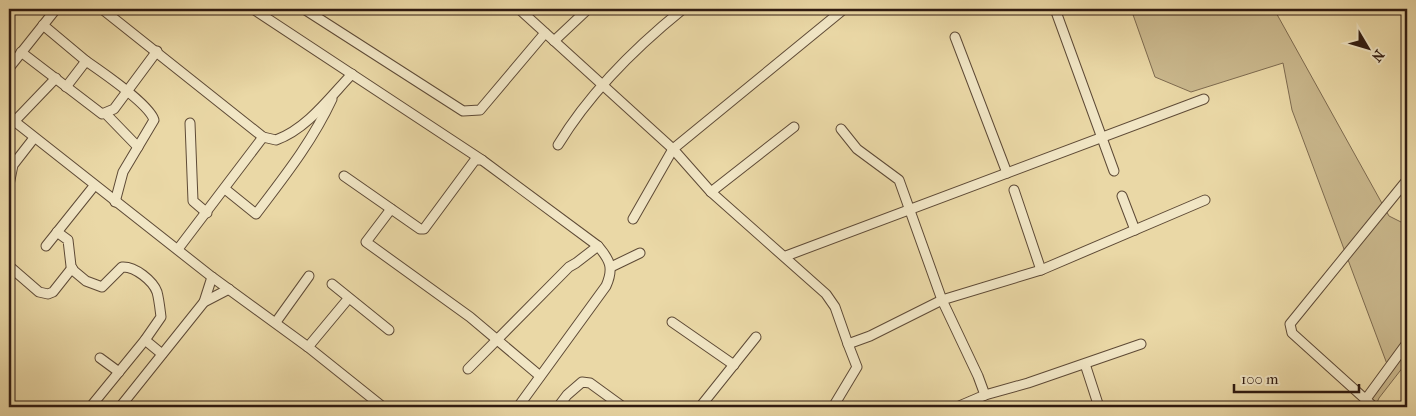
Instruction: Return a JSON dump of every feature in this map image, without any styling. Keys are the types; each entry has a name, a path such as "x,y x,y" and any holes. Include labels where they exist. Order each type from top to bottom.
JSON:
{"street":[{"path":"9,68 56,9"},
{"path":"102,9 157,51 262,137 276,140 292,132 352,74"},
{"path":"253,9 482,160 598,246 609,259 611,267 606,286 518,407"},
{"path":"304,9 463,111 480,110 545,33"},
{"path":"519,9 673,149 712,192 786,256 826,294 835,307 857,367 833,407"},
{"path":"554,41 588,9"},
{"path":"558,145 572,122 602,86 647,38 683,9"},
{"path":"633,219 673,149 844,9"},
{"path":"1055,9 1114,171"},
{"path":"43,25 152,114 154,120 123,172 115,202"},
{"path":"955,37 1007,173"},
{"path":"106,114 114,109 157,51"},
{"path":"21,52 98,113 106,114 138,147"},
{"path":"66,87 86,61"},
{"path":"56,78 10,122 34,138 212,277 276,322 383,407"},
{"path":"225,189 256,214 302,153 320,124 335,92"},
{"path":"786,256 1204,99"},
{"path":"190,123 193,201 207,213"},
{"path":"712,192 794,127"},
{"path":"841,129 857,149 899,180 911,208 942,300 985,395"},
{"path":"178,249 225,189 262,137"},
{"path":"9,185 10,172 13,165 34,138"},
{"path":"344,176 420,229 424,229 475,160 482,160"},
{"path":"1374,407 1292,333 1290,324 1407,180"},
{"path":"46,246 94,186"},
{"path":"1014,190 1041,270"},
{"path":"1122,196 1135,230"},
{"path":"848,344 870,336 942,300 1041,270 1205,200"},
{"path":"391,209 366,242 499,340 540,376"},
{"path":"57,232 68,240 72,268 86,281 96,287 102,287 122,267 128,266 142,274 157,293 161,317 145,340 92,405"},
{"path":"468,369 499,340 569,266 576,264 598,246"},
{"path":"611,267 640,253"},
{"path":"9,266 40,292 48,294 53,292 72,268"},
{"path":"276,322 309,276"},
{"path":"120,407 204,302 212,277"},
{"path":"332,284 388,330"},
{"path":"204,302 229,289"},
{"path":"308,347 348,299"},
{"path":"672,322 734,365"},
{"path":"700,407 756,337"},
{"path":"145,340 162,354"},
{"path":"1366,399 1407,343"},
{"path":"957,407 985,395 1085,364 1141,344"},
{"path":"100,358 119,372"},
{"path":"1085,364 1099,407"},
{"path":"558,407 567,395 582,382 590,383 623,407"}],"shaded area":[{"path":"1131,9 1274,9 1389,216 1407,225 1407,362 1379,398 1375,407 1363,407 1387,364 1292,110 1283,63 1191,92 1155,77"}]}
